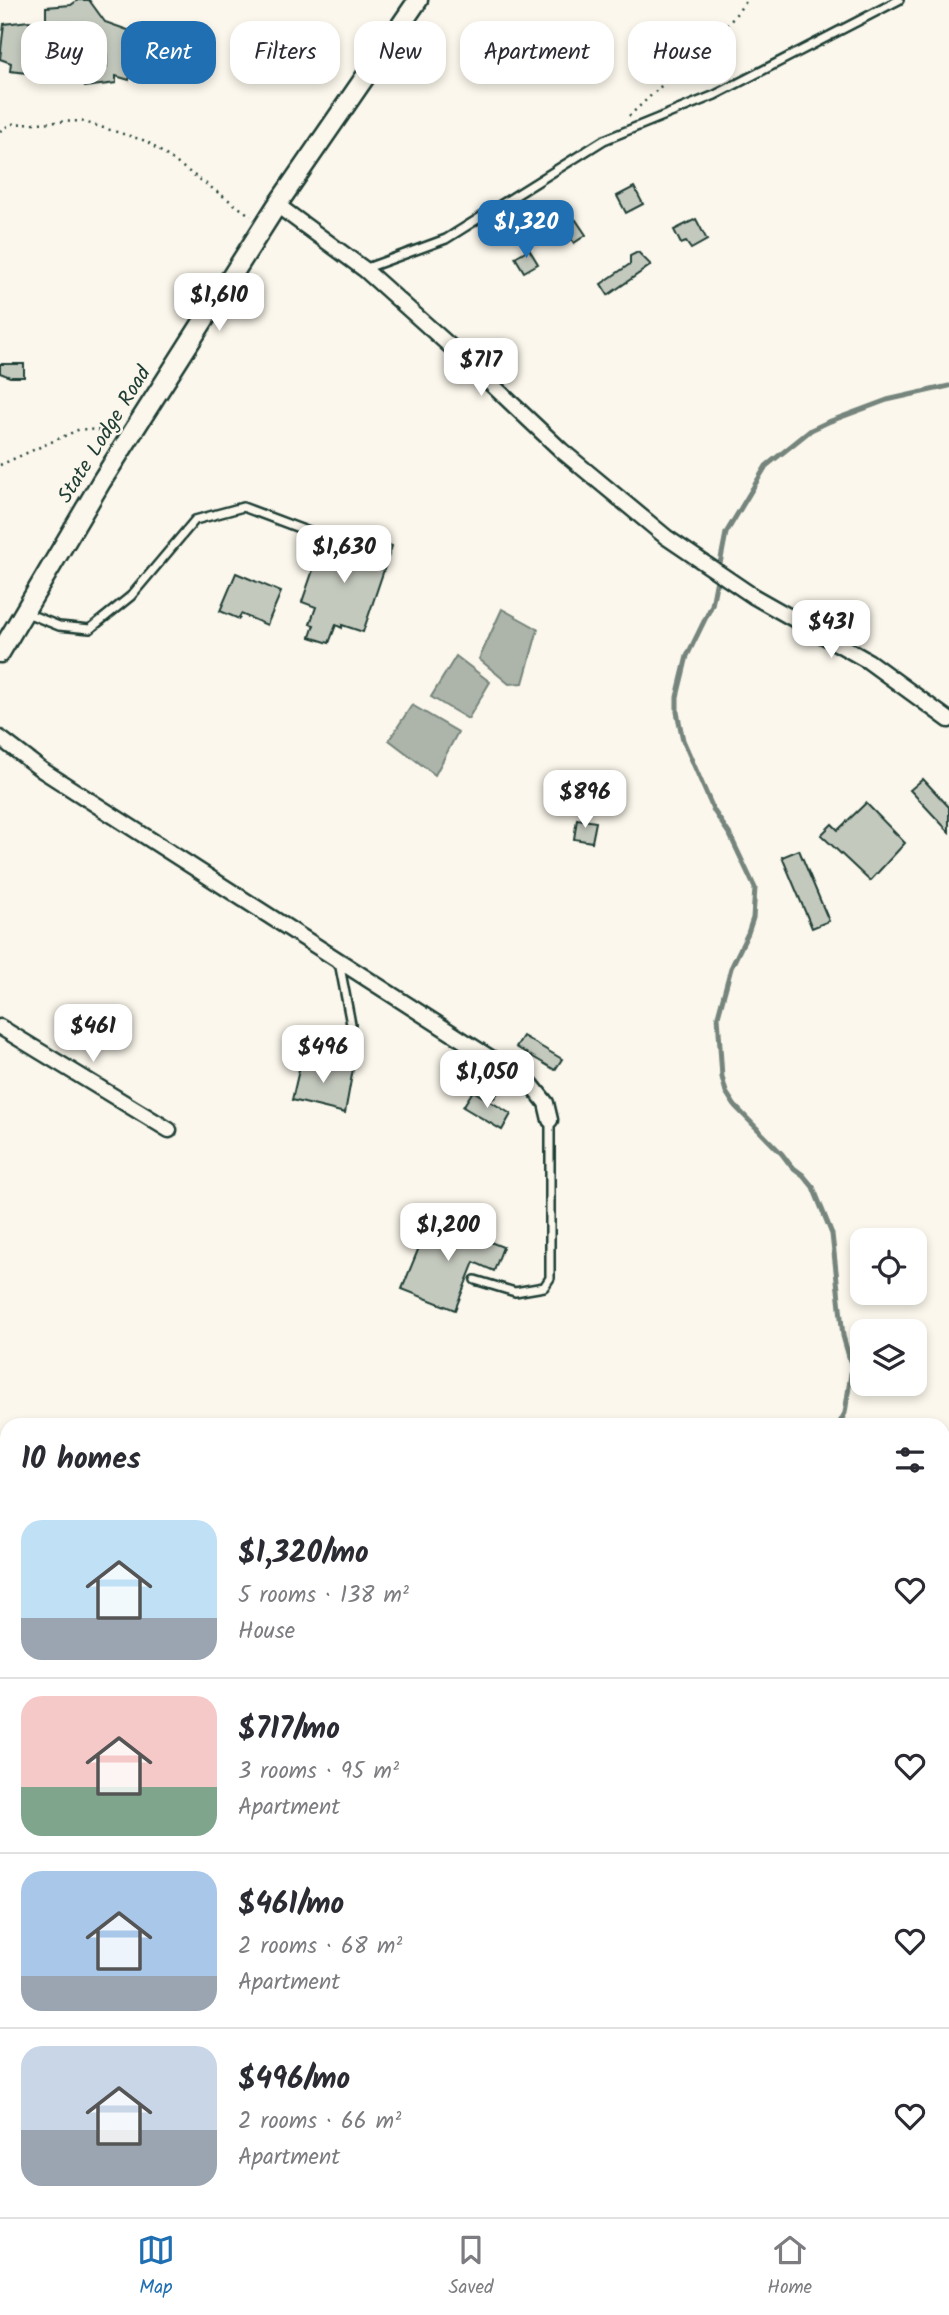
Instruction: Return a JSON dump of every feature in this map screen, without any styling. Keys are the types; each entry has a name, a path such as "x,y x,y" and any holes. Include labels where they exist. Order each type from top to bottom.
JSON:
{"street":[{"name":"State Lodge Road","path":"0,653 132,433 277,205 418,0"},
{"path":"277,205 363,269 469,363 561,450 666,537 753,596 868,661 949,720"},
{"path":"0,738 42,769 531,1084 546,1102 551,1120"},
{"path":"0,1027 169,1130"}],"lane":[{"path":"363,269 446,239 604,140 715,95 900,0"},
{"path":"23,612 59,626 90,629 131,596 195,520 243,507 320,536"},
{"path":"330,1049 342,1048 351,1024 338,961"},
{"path":"491,1094 508,1069"},
{"path":"475,1280 515,1292 544,1287 550,1278 551,1120"}],"path":[{"path":"604,140 730,22 747,0"},
{"path":"0,131 11,124 81,121 146,141 264,227"},
{"path":"0,465 80,429 132,433"}],"shaded area":[{"path":"502,609 538,629 523,683 509,684 479,659"},
{"path":"456,656 490,682 468,719 431,697"},
{"path":"412,705 458,732 435,775 389,740"}],"building":[{"path":"78,0 89,0 104,21 46,21 46,7 71,5"},
{"path":"21,22 21,72 10,71 11,63 0,59 4,24"},
{"path":"107,23 121,28 121,78 116,76 116,83 85,87 85,84 107,84"},
{"path":"634,187 643,204 626,213 617,196"},
{"path":"696,219 707,240 691,249 686,242 681,244 674,230"},
{"path":"576,220 586,235 574,243 564,228"},
{"path":"529,249 538,264 524,272 515,257"},
{"path":"638,252 651,265 608,295 601,284 630,264 630,256"},
{"path":"0,364 24,364 24,377 10,377 0,373"},
{"path":"334,536 372,549 376,539 392,546 363,632 336,625 329,643 310,637 314,625 310,624 316,607 302,602 313,570 309,568 316,548 329,552"},
{"path":"236,573 281,592 267,625 241,614 239,619 220,611"},
{"path":"923,779 949,807 949,832 910,790"},
{"path":"866,803 905,843 870,881 821,835 832,824 838,830"},
{"path":"577,819 596,822 592,842 574,839"},
{"path":"799,850 829,921 812,928 782,857"},
{"path":"523,1036 562,1059 555,1070 516,1047"},
{"path":"302,1057 353,1069 345,1113 292,1100"},
{"path":"473,1091 511,1114 502,1130 463,1107"},
{"path":"431,1218 503,1247 494,1271 474,1262 455,1310 402,1289"}],"waterway":[{"path":"842,1418 852,1367 843,1336 832,1234 813,1187 735,1106 726,1092 722,1077 718,1016 731,968 753,918 755,888 730,835 714,811 683,740 677,697 687,656 712,605 726,533 766,466 811,430 828,422 887,400 949,386"}]}
